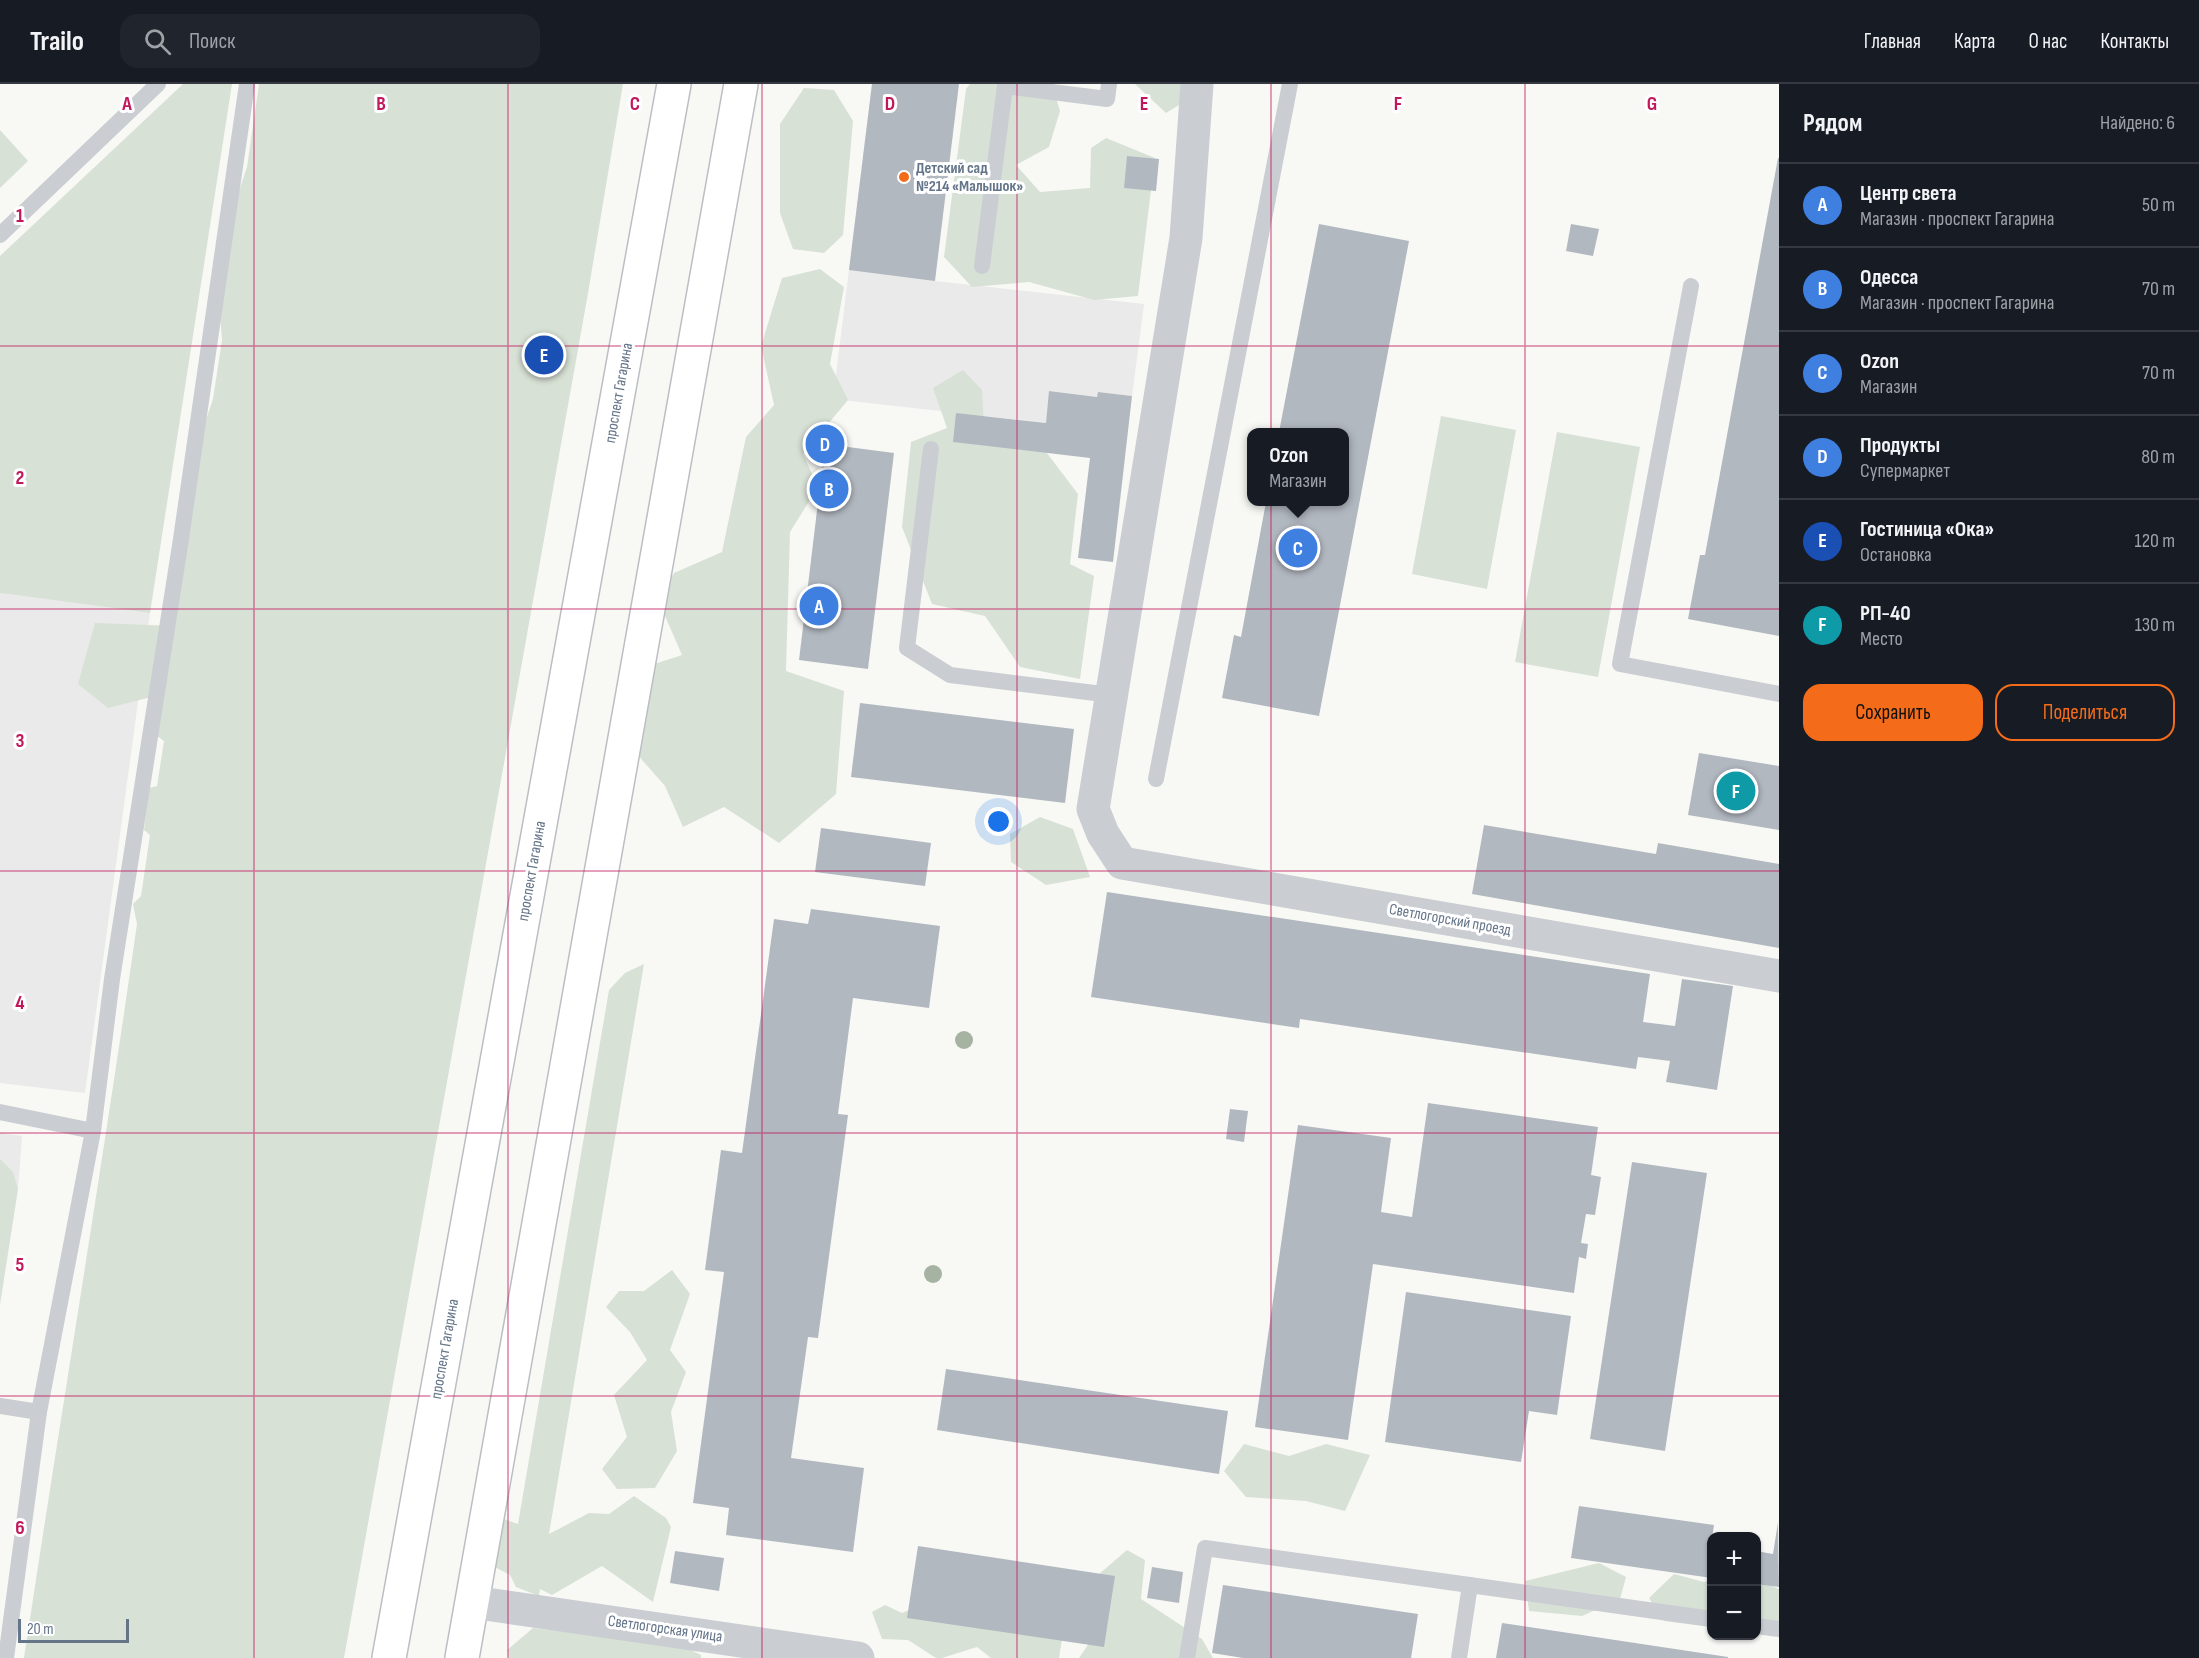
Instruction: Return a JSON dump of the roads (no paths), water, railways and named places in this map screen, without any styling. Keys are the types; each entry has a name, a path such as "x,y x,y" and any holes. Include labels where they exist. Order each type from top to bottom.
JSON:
{"main road":[{"name":"проспект Гагарина","path":"389,1658 674,84"},
{"path":"462,1658 741,84"}],"street":[{"path":"1111,695 1186,238 1197,84"},
{"name":"Светлогорский проезд","path":"1111,695 1093,809 1103,834 1122,863 1779,976"},
{"name":"Светлогорская улица","path":"472,1602 858,1658"}],"lane":[{"path":"0,235 158,84"},
{"path":"6,1658 39,1412 93,1131 112,979 182,539 247,84"},
{"path":"982,266 1005,86 1107,99 1109,84"},
{"path":"1156,779 1290,84"},
{"path":"1691,286 1620,664 1779,694"},
{"path":"932,449 906,648 950,675 1111,695"},
{"path":"0,1112 93,1131"},
{"path":"0,1406 39,1412"},
{"path":"1187,1658 1205,1548 1707,1618"},
{"path":"1459,1658 1470,1585"},
{"path":"1761,1627 1779,1629"}],"place":[{"name":"Детский сад №214 «Малышок»","path":"904,177"},
{"name":"Гостиница «Ока»","path":"544,355"},
{"name":"Продукты","path":"825,444"},
{"name":"Одесса","path":"829,489"},
{"name":"Ozon","path":"1298,548"},
{"name":"Центр света","path":"819,606"},
{"name":"РП-40","path":"1736,791"}]}
